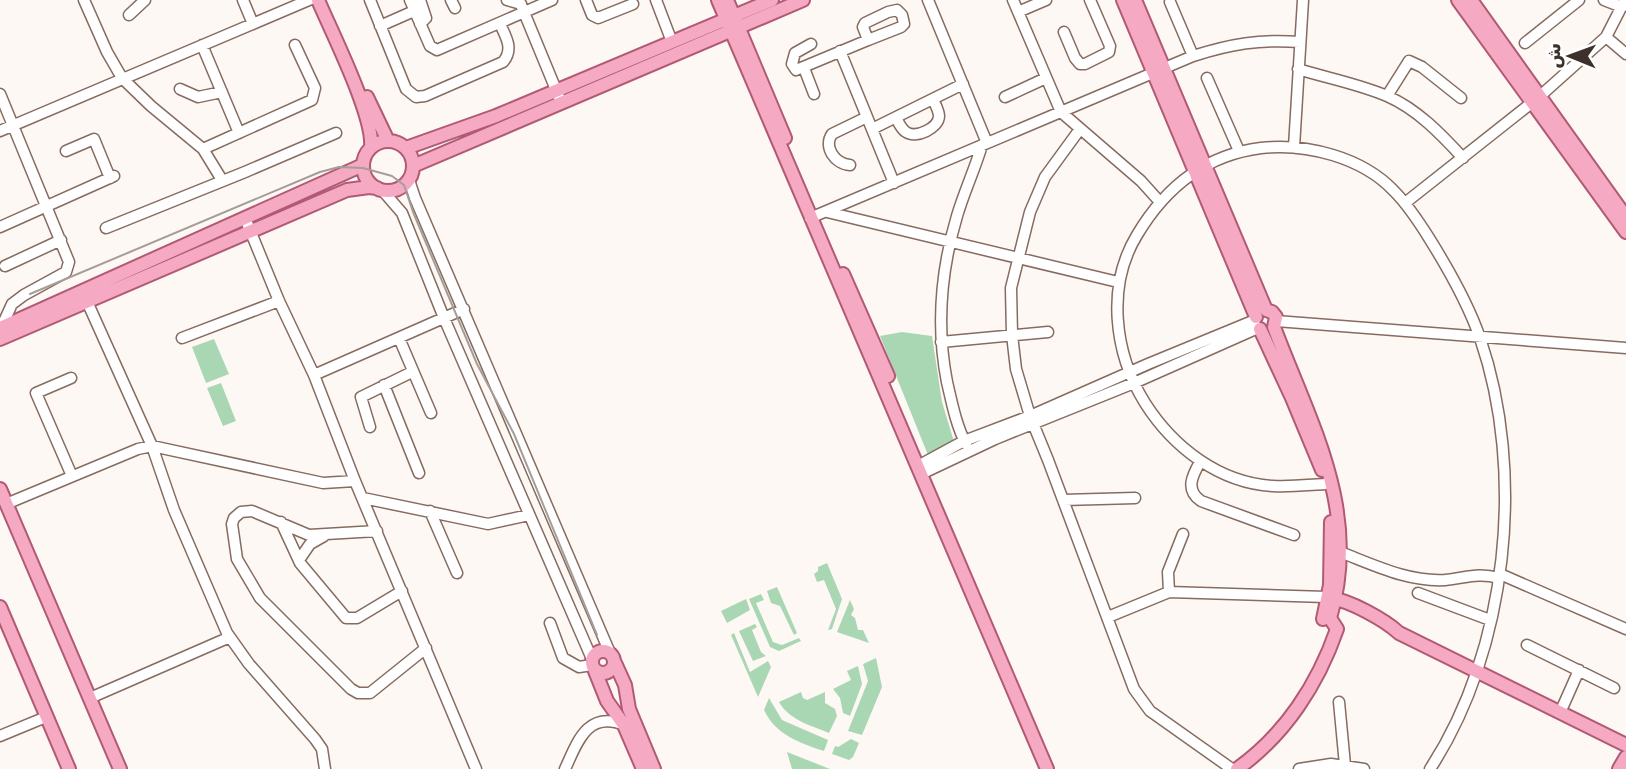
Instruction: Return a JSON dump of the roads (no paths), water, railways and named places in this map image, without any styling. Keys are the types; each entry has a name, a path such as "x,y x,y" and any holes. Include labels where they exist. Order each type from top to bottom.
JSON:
{"main road":[{"path":"318,0 362,104 372,136 371,147 363,164 366,178 380,190"},
{"path":"326,0 388,141"},
{"path":"718,0 732,23 817,214 835,266 1056,769"},
{"path":"727,0 732,23"},
{"path":"413,166 562,104 732,23 772,0"},
{"path":"371,147 388,141 406,148 496,116 672,42 803,0"},
{"path":"1123,0 1158,70 1264,322 1325,484 1331,534 1331,598"},
{"path":"1135,0 1158,70"},
{"path":"1458,0 1626,217"},
{"path":"1471,0 1535,100 1626,232"},
{"path":"496,116 502,129"},
{"path":"0,332 88,303 353,188 400,189 410,180 413,166 406,148"},
{"path":"0,332 82,290 363,164"},
{"path":"1232,769 1258,746 1300,695 1330,632 1322,618 1331,598 1340,552 1339,515 1331,473 1315,428 1264,322"},
{"path":"923,468 1047,769"},
{"path":"0,489 120,769"},
{"path":"1331,598 1391,626 1401,627 1626,745"},
{"path":"0,607 69,769"},
{"path":"615,716 625,685 612,658 598,652 593,665 615,716 643,769"},
{"path":"593,665 602,674 609,672 612,658"},
{"path":"1478,669 1626,737"},
{"path":"615,716 654,769"},
{"path":"1619,769 1626,757"}],"street":[{"path":"84,0 122,78 203,149 222,180"},
{"path":"129,15 145,0"},
{"path":"243,0 253,24"},
{"path":"0,131 309,0"},
{"path":"370,0 406,89 412,96 421,97 503,62 508,55 509,46 500,24"},
{"path":"410,0 430,46 437,50 500,24 521,5"},
{"path":"420,0 426,18 420,24"},
{"path":"507,0 521,5 552,0"},
{"path":"586,0 592,15 598,18 633,4"},
{"path":"656,0 672,42"},
{"path":"928,0 985,144 950,242 944,273 941,342 951,400 967,446"},
{"path":"1013,0 1061,112 1141,181 1159,201"},
{"path":"1018,12 1046,0"},
{"path":"1064,32 1080,64 1109,52 1110,44 1090,0"},
{"path":"1294,147 1303,0"},
{"path":"1525,43 1579,0"},
{"path":"1405,203 1535,100 1606,37 1624,4 1604,0"},
{"path":"1170,2 1192,56"},
{"path":"521,5 562,104"},
{"path":"380,26 414,11"},
{"path":"1606,37 1626,54"},
{"path":"811,44 798,50 793,58 794,69 804,68 868,40"},
{"path":"817,214 1192,56 1233,43 1256,40 1300,42"},
{"path":"202,45 239,133"},
{"path":"203,149 306,104 313,97 315,88 295,45"},
{"path":"841,51 894,183"},
{"path":"1387,96 1409,61 1422,67 1461,98"},
{"path":"804,68 814,94"},
{"path":"1298,69 1387,96 1439,132 1463,158"},
{"path":"1006,97 1046,78"},
{"path":"1207,78 1239,152"},
{"path":"872,129 963,84"},
{"path":"180,89 198,97 222,92"},
{"path":"0,94 69,262 66,272 12,304 0,332"},
{"path":"896,118 908,134 933,127 939,117 933,99"},
{"path":"850,165 835,159 828,144 829,138 867,117"},
{"path":"1080,129 1056,159 1030,212 1011,288 1016,369 1031,419 1134,689 1150,711 1232,769"},
{"path":"106,229 336,133"},
{"path":"0,227 112,177 94,139 66,152"},
{"path":"1325,484 1271,486 1254,483 1200,462 1164,430 1129,372 1119,332 1118,282 1129,247 1159,201 1199,168 1239,152 1277,146 1304,147 1337,157 1370,172 1405,203 1441,257 1480,338 1497,402 1504,454 1504,508 1499,576 1478,669 1441,752 1430,769"},
{"path":"410,180 612,658"},
{"path":"380,190 402,213 444,318 593,665 579,667 563,658 550,623"},
{"path":"850,202 851,218"},
{"path":"817,214 851,218 1118,282"},
{"path":"245,218 279,301 314,375 355,481 477,769"},
{"path":"5,266 61,240"},
{"path":"82,290 152,446 174,510 230,637 249,664 315,739 322,749 325,769"},
{"path":"182,338 279,301"},
{"path":"314,375 464,309"},
{"path":"1031,419 1134,383 1264,322"},
{"path":"923,468 1129,372 1264,322 1626,348"},
{"path":"941,342 1048,332"},
{"path":"399,338 431,413"},
{"path":"370,427 360,398 412,372"},
{"path":"71,378 36,393 72,476"},
{"path":"384,385 419,472"},
{"path":"6,504 138,449 152,446 323,483 355,481"},
{"path":"1200,462 1191,484 1195,496 1201,501 1294,535"},
{"path":"363,498 488,524 529,515"},
{"path":"1063,500 1135,498"},
{"path":"377,531 309,535 252,511 241,512 234,517 232,524 237,559 260,598 351,689 358,693 370,693 426,648"},
{"path":"430,511 457,573"},
{"path":"281,522 299,560 346,618 357,618 402,591"},
{"path":"1169,592 1168,572 1183,534"},
{"path":"299,560 310,544 324,536"},
{"path":"1340,552 1402,576 1447,580 1485,574 1499,576 1626,629"},
{"path":"1108,617 1169,592 1331,598"},
{"path":"1418,593 1490,620"},
{"path":"90,698 230,637"},
{"path":"1527,645 1614,688"},
{"path":"1563,706 1579,670"},
{"path":"1339,702 1345,765"},
{"path":"565,769 582,734 591,726 615,716"},
{"path":"0,736 47,717"},
{"path":"1299,769 1316,765 1345,765 1364,769"}],"tram line":[{"path":"30,294 320,172 339,167 363,168 392,176 404,185 477,364 514,434 597,635"}]}
